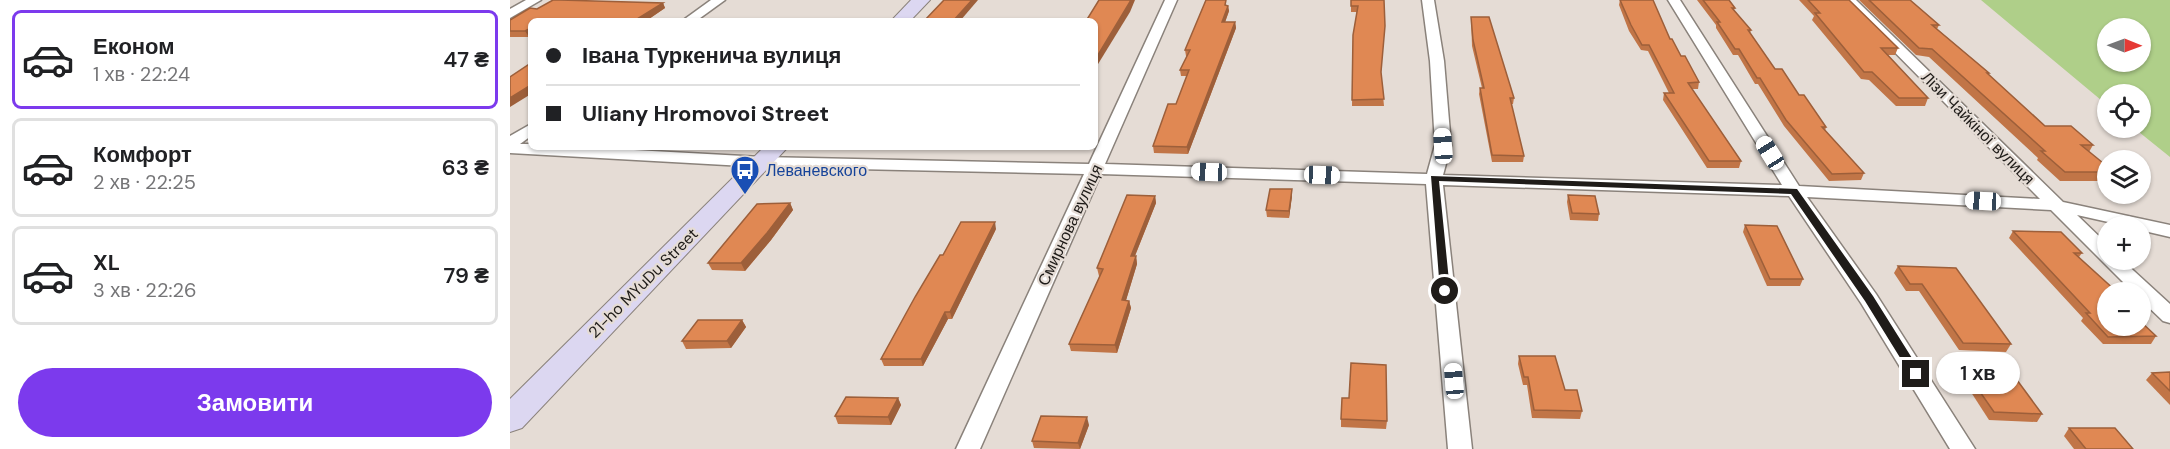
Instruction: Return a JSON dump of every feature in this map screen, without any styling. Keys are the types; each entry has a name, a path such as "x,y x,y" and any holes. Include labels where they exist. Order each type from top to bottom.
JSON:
{"street":[{"path":"692,18 719,0"},
{"path":"903,18 921,0"},
{"name":"Смирнова вулиця","path":"968,449 1171,0"},
{"path":"1428,0 1437,62 1443,146 1434,178 1460,449"},
{"path":"1674,0 1794,191 1869,299 1963,449"},
{"name":"Лізи Чайкіної вулиця","path":"1849,0 2097,245"},
{"path":"510,2 533,2"},
{"path":"510,14 533,2"},
{"path":"510,146 528,131"},
{"path":"510,146 528,147"},
{"path":"625,150 1096,169 1794,191 2055,205 2170,231"},
{"name":"21-ho MYuDu Street","path":"510,419 769,155"},
{"path":"2122,270 2170,316"}],"green space":[{"path":"1981,0 2170,0 2170,157 2146,138 2151,138 2151,84 2097,84 2097,97"}],"building":[{"path":"553,0 663,3 639,18 528,18 528,30 510,31 510,20 530,8 537,9"},
{"path":"944,0 972,0 956,18 927,18"},
{"path":"1099,0 1131,0 1098,55 1098,18 1088,18"},
{"path":"1206,0 1226,0 1225,5 1228,6 1222,22 1235,22 1187,147 1153,146 1168,104 1176,104 1189,70 1180,70 1190,50 1185,50"},
{"path":"1351,0 1384,0 1385,26 1381,72 1384,99 1352,100 1353,35 1358,6 1351,6"},
{"path":"1620,0 1653,0 1670,39 1681,56 1685,56 1699,82 1688,83 1741,161 1709,161 1664,93 1674,93 1649,45 1642,45"},
{"path":"1703,0 1729,0 1735,8 1732,8 1751,30 1748,30 1775,69 1782,69 1799,95 1804,95 1826,127 1822,127 1864,173 1832,174 1786,120 1760,78 1757,78 1739,49 1735,49 1717,22 1720,22"},
{"path":"1808,0 1849,0 1898,48 1881,48 1928,98 1899,98 1872,72 1864,72 1815,13 1820,13"},
{"path":"1869,0 1910,0 1939,25 1932,25 1989,73 1987,73 2045,126 2071,126 2093,145 2081,145 2097,158 2097,172 2065,172 2041,151 2045,151 1932,49 1919,48"},
{"path":"1471,17 1489,17 1514,98 1510,98 1524,156 1492,155 1480,88 1484,88 1473,40"},
{"path":"528,65 528,87 510,98 510,77"},
{"path":"1270,189 1292,189 1289,211 1266,210"},
{"path":"1127,195 1155,196 1131,256 1136,256 1122,300 1129,301 1115,345 1069,344 1103,269 1097,268"},
{"path":"1568,195 1595,196 1599,214 1572,213"},
{"path":"790,203 741,263 708,263 757,204"},
{"path":"961,222 995,222 950,312 945,312 921,359 881,359 915,297 940,255 943,255"},
{"path":"1745,225 1777,226 1803,279 1770,279"},
{"path":"2013,231 2061,232 2082,253 2074,253 2106,282 2097,282 2097,325 2086,313 2090,313"},
{"path":"1898,266 1956,268 2011,344 1963,343 1922,284 1910,284"},
{"path":"698,320 742,320 727,341 682,341"},
{"path":"2151,331 2156,336 2108,337 2151,336"},
{"path":"1519,356 1555,356 1565,390 1577,390 1582,411 1534,410 1528,377 1524,377"},
{"path":"1351,363 1386,365 1387,421 1341,419 1342,398 1349,398"},
{"path":"2170,372 2170,391 2152,373"},
{"path":"1971,379 2017,380 2042,414 1994,412"},
{"path":"846,397 898,398 888,417 835,416"},
{"path":"1041,416 1087,417 1078,443 1032,441"},
{"path":"2069,428 2115,428 2133,449 2086,449"}],"place":[{"name":"Леваневского","path":"745,196"}],"route":[{"path":"1445,291 1434,178 1794,191 1869,299 1916,374"}]}
